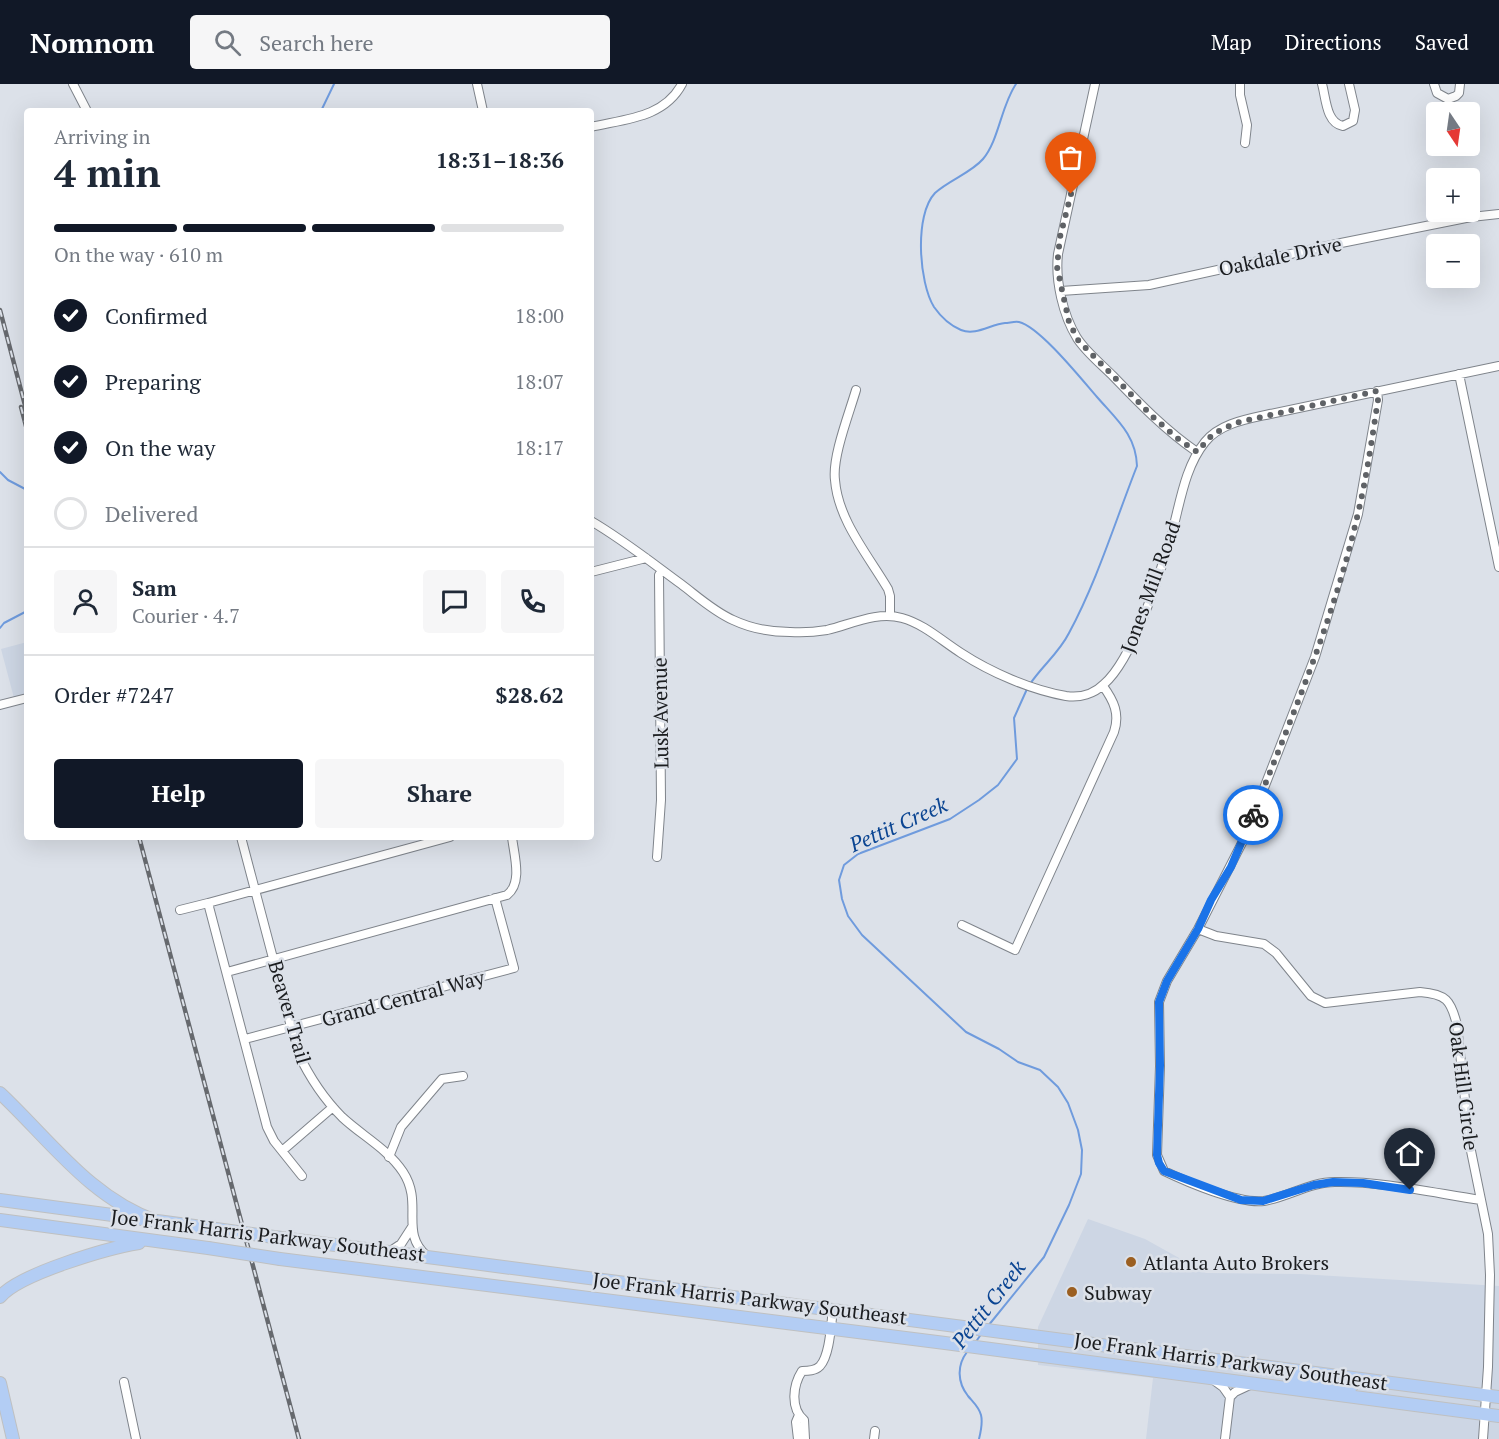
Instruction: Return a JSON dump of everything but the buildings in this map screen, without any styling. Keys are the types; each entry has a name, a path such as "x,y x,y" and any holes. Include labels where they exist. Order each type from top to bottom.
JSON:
{"highway":[{"path":"0,1093 98,1190 125,1207 156,1221"},
{"name":"Joe Frank Harris Parkway Southeast","path":"0,1200 1493,1396"},
{"name":"Joe Frank Harris Parkway Southeast","path":"0,1220 280,1259 1499,1416"},
{"path":"0,1297 13,1285 34,1275 102,1251 155,1241"},
{"path":"1256,1384 1274,1381 1340,1384 1473,1401 1493,1396"},
{"path":"0,1383 13,1439"},
{"path":"1485,1414 1499,1408"}],"street":[{"path":"73,84 85,108"},
{"path":"477,84 482,108"},
{"path":"594,126 649,114 660,109 673,99 682,84"},
{"path":"1095,84 1060,237 1057,267 1069,322 1078,340 1153,417 1197,452"},
{"path":"1240,84 1240,95 1247,125 1245,143"},
{"path":"1322,84 1331,118 1335,123 1343,126 1353,121 1355,114 1349,84"},
{"path":"1434,84 1437,93 1448,99 1459,93 1460,84"},
{"name":"Oakdale Drive","path":"1061,291 1149,285 1353,240 1471,217 1499,214"},
{"name":"Jones Mill Road","path":"1103,686 1120,666 1140,622 1161,568 1187,474 1197,452 1213,434 1235,423 1499,366"},
{"path":"1459,374 1499,567"},
{"path":"856,390 837,458 834,480 842,513 888,589 890,616"},
{"path":"1377,391 1378,400 1358,514 1315,657 1245,837 1198,929 1167,981 1159,1002 1160,1065 1157,1155 1164,1171 1241,1200 1263,1201 1314,1185 1333,1182 1363,1183 1481,1200"},
{"path":"594,523 726,616 748,626 792,633 814,632 874,617 890,616 916,624 982,666 1016,681 1050,692 1075,696 1089,693 1103,686 1113,699 1115,707 1117,722 1114,732 1015,950 962,925"},
{"path":"594,571 646,558"},
{"name":"Lusk Avenue","path":"657,856 661,800 659,575 662,570"},
{"path":"0,705 24,699"},
{"name":"Beaver Trail","path":"242,840 298,1053 311,1080 333,1107 389,1156 403,1172 410,1187 414,1206 412,1226 415,1242 427,1256"},
{"path":"180,910 439,840"},
{"path":"227,972 507,895 513,891 515,886 512,840"},
{"name":"Grand Central Way","path":"245,1039 514,968 495,898"},
{"path":"208,903 267,1127 274,1141 302,1176"},
{"name":"Oak Hill Circle","path":"1198,929 1216,936 1263,944 1276,953 1311,996 1325,1003 1420,992 1435,993 1448,999 1454,1010 1457,1025 1470,1146 1488,1234 1493,1396 1485,1414 1483,1439"},
{"path":"389,1156 401,1128 442,1079 464,1076"},
{"path":"282,1151 333,1107"},
{"path":"389,1252 404,1241 412,1226"},
{"path":"805,1439 804,1420 799,1415 794,1392 796,1381 802,1371 812,1370 819,1366 824,1358 833,1309"},
{"path":"1209,1378 1223,1387 1230,1397 1225,1439"},
{"path":"124,1382 136,1439"},
{"path":"1230,1397 1240,1389 1256,1384"},
{"path":"798,1439 796,1422 799,1415"}],"shaded area":[{"path":"24,643 24,696 14,698 1,649"},
{"path":"1088,1219 1145,1239 1206,1273 1300,1274 1499,1286 1499,1439 1146,1439 1153,1378 1038,1365 1038,1327"}],"waterway":[{"path":"322,108 334,84"},
{"name":"Pettit Creek","path":"1016,84 993,142 983,159 941,188 928,203 924,217 921,249 922,266 929,296 942,317 961,330 972,332 1017,322 1038,333 1124,428 1133,445 1137,466 1079,613 1060,647 1030,684"},
{"path":"0,472 8,480 24,488"},
{"path":"0,628 4,623 24,613"},
{"name":"Pettit Creek","path":"988,1326 1044,1257 1069,1205 1081,1174 1082,1150 1078,1130 1068,1103 1058,1087 1040,1070 1018,1062 966,1032 862,935 848,916 839,880 844,865 858,854 950,819 998,785 1017,759 1014,718 1027,689"},
{"name":"Pettit Creek","path":"975,1343 982,1333"},
{"name":"Pettit Creek","path":"967,1352 961,1362 960,1379 964,1391 981,1415 979,1439"}],"railway":[{"path":"0,310 24,402"},
{"path":"21,407 24,418"},
{"path":"140,840 299,1439"}],"way so far":[{"path":"1071,194 1060,237 1057,267 1069,322 1078,340 1153,417 1197,452 1213,434 1235,423 1377,391 1378,400 1369,460 1358,514 1338,586 1315,657 1253,815"}],"place":[{"name":"Atlanta Auto Brokers","path":"1131,1262"},
{"name":"Subway","path":"1072,1292"}],"route":[{"path":"1253,815 1231,867 1167,981 1159,1002 1160,1085 1157,1155 1159,1163 1164,1171 1175,1176 1241,1200 1263,1201 1314,1185 1333,1182 1363,1183 1410,1190"}]}
